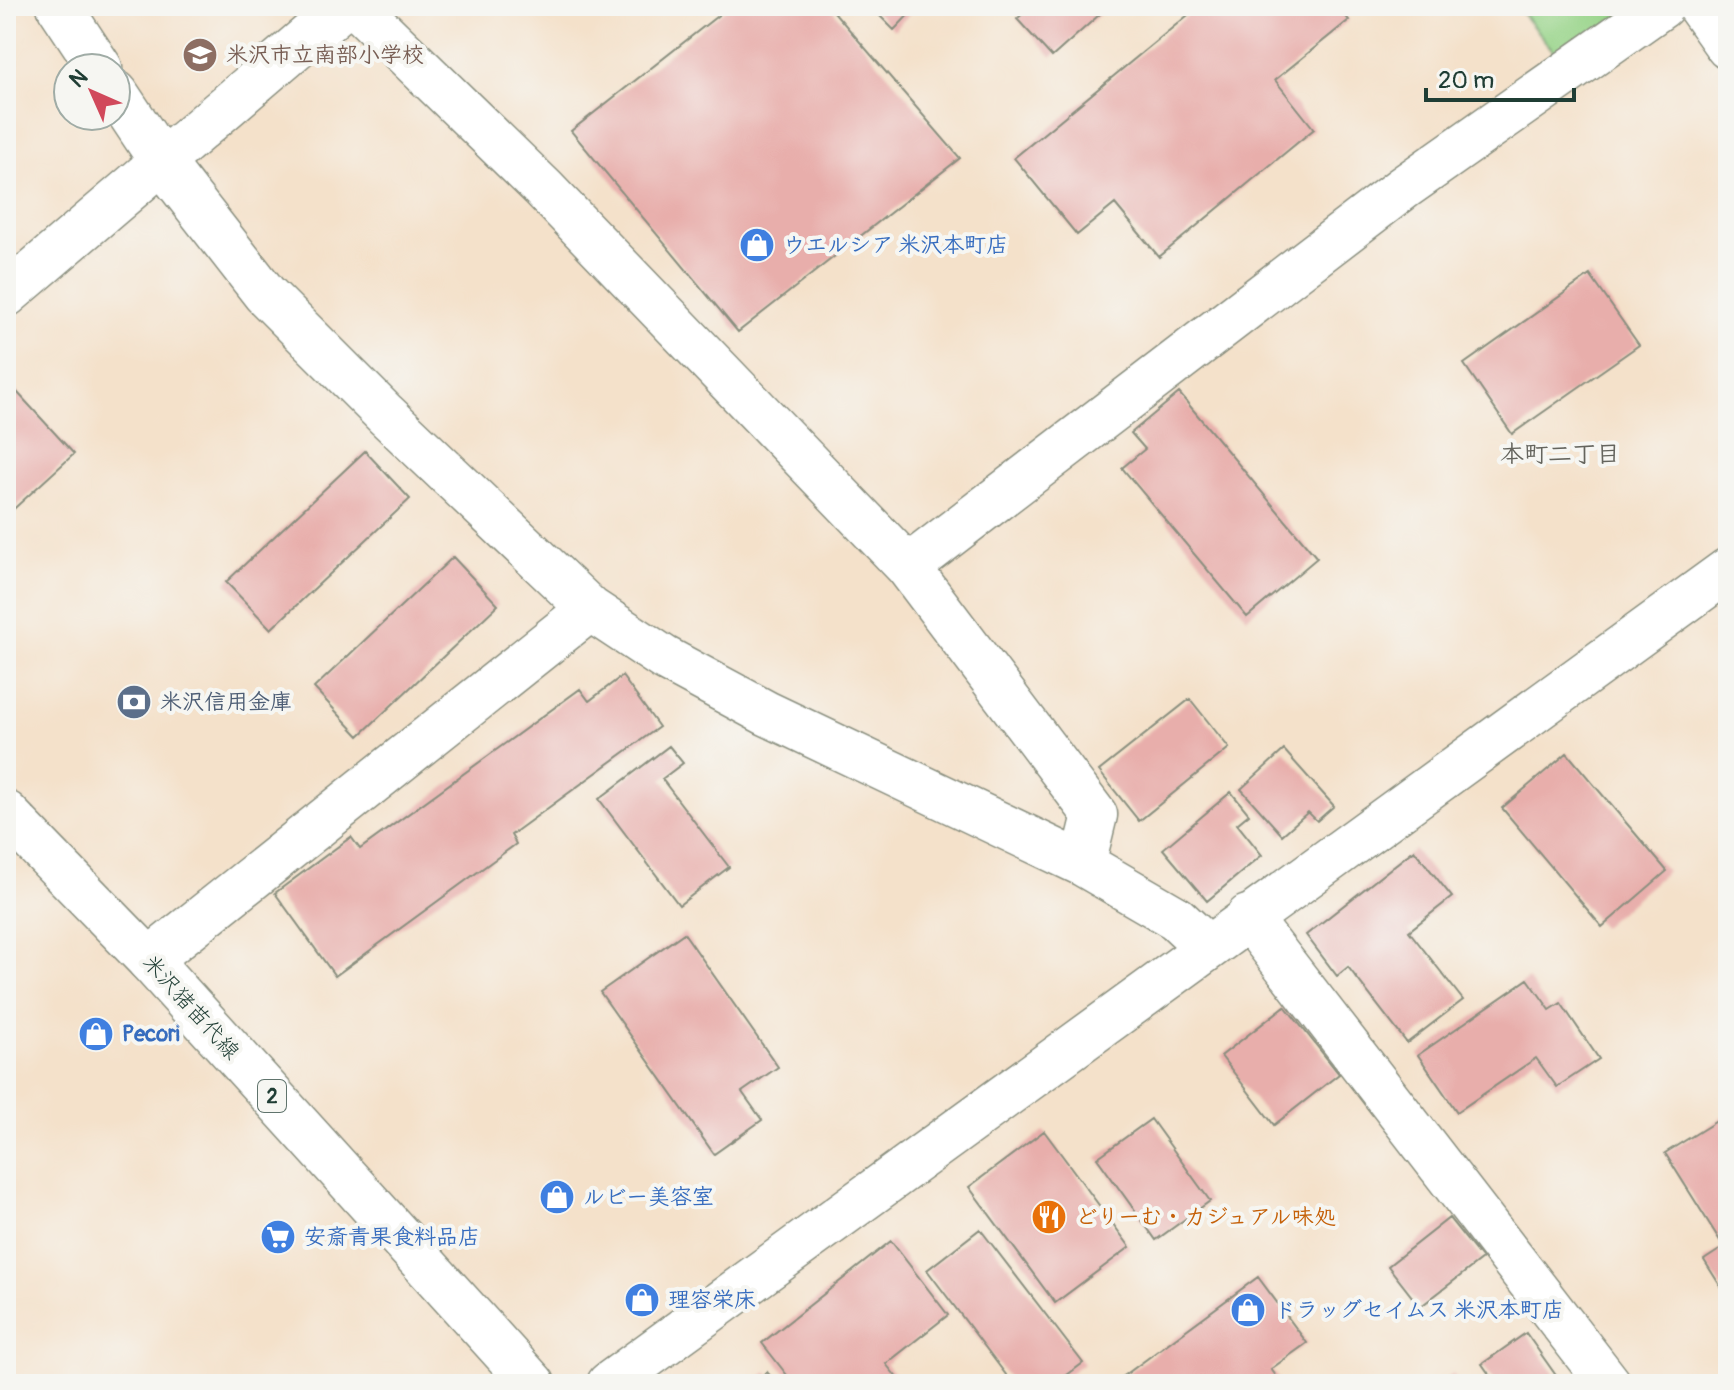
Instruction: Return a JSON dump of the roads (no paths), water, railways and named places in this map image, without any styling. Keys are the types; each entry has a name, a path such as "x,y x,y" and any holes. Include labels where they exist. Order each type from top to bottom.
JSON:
{"street":[{"path":"59,6 89,52"},
{"path":"6,295 344,6"},
{"path":"356,6 544,189 908,567 1095,815 1083,864"},
{"path":"908,567 1403,188 1662,6"},
{"path":"1699,6 1728,47"},
{"path":"132,117 162,162 265,294 385,414 590,609 664,658 766,713 1083,864 1176,918 1207,947"},
{"path":"609,1384 1728,570"},
{"path":"149,960 590,609"},
{"name":"米沢猪苗代線","path":"6,813 149,960 533,1384"},
{"path":"1248,917 1609,1384"}],"place":[{"name":"米沢市立南部小学校","path":"200,55"},
{"name":"ウエルシア 米沢本町店","path":"757,245"},
{"name":"米沢信用金庫","path":"134,702"},
{"name":"Pecori","path":"96,1034"},
{"name":"ルビー美容室","path":"557,1197"},
{"name":"どりーむ・カジュアル味処","path":"1049,1217"},
{"name":"安斎青果食料品店","path":"278,1237"},
{"name":"理容栄床","path":"642,1300"},
{"name":"ドラッグセイムス 米沢本町店","path":"1248,1310"}],"district":[{"name":"本町二丁目","path":"1560,454"}]}
